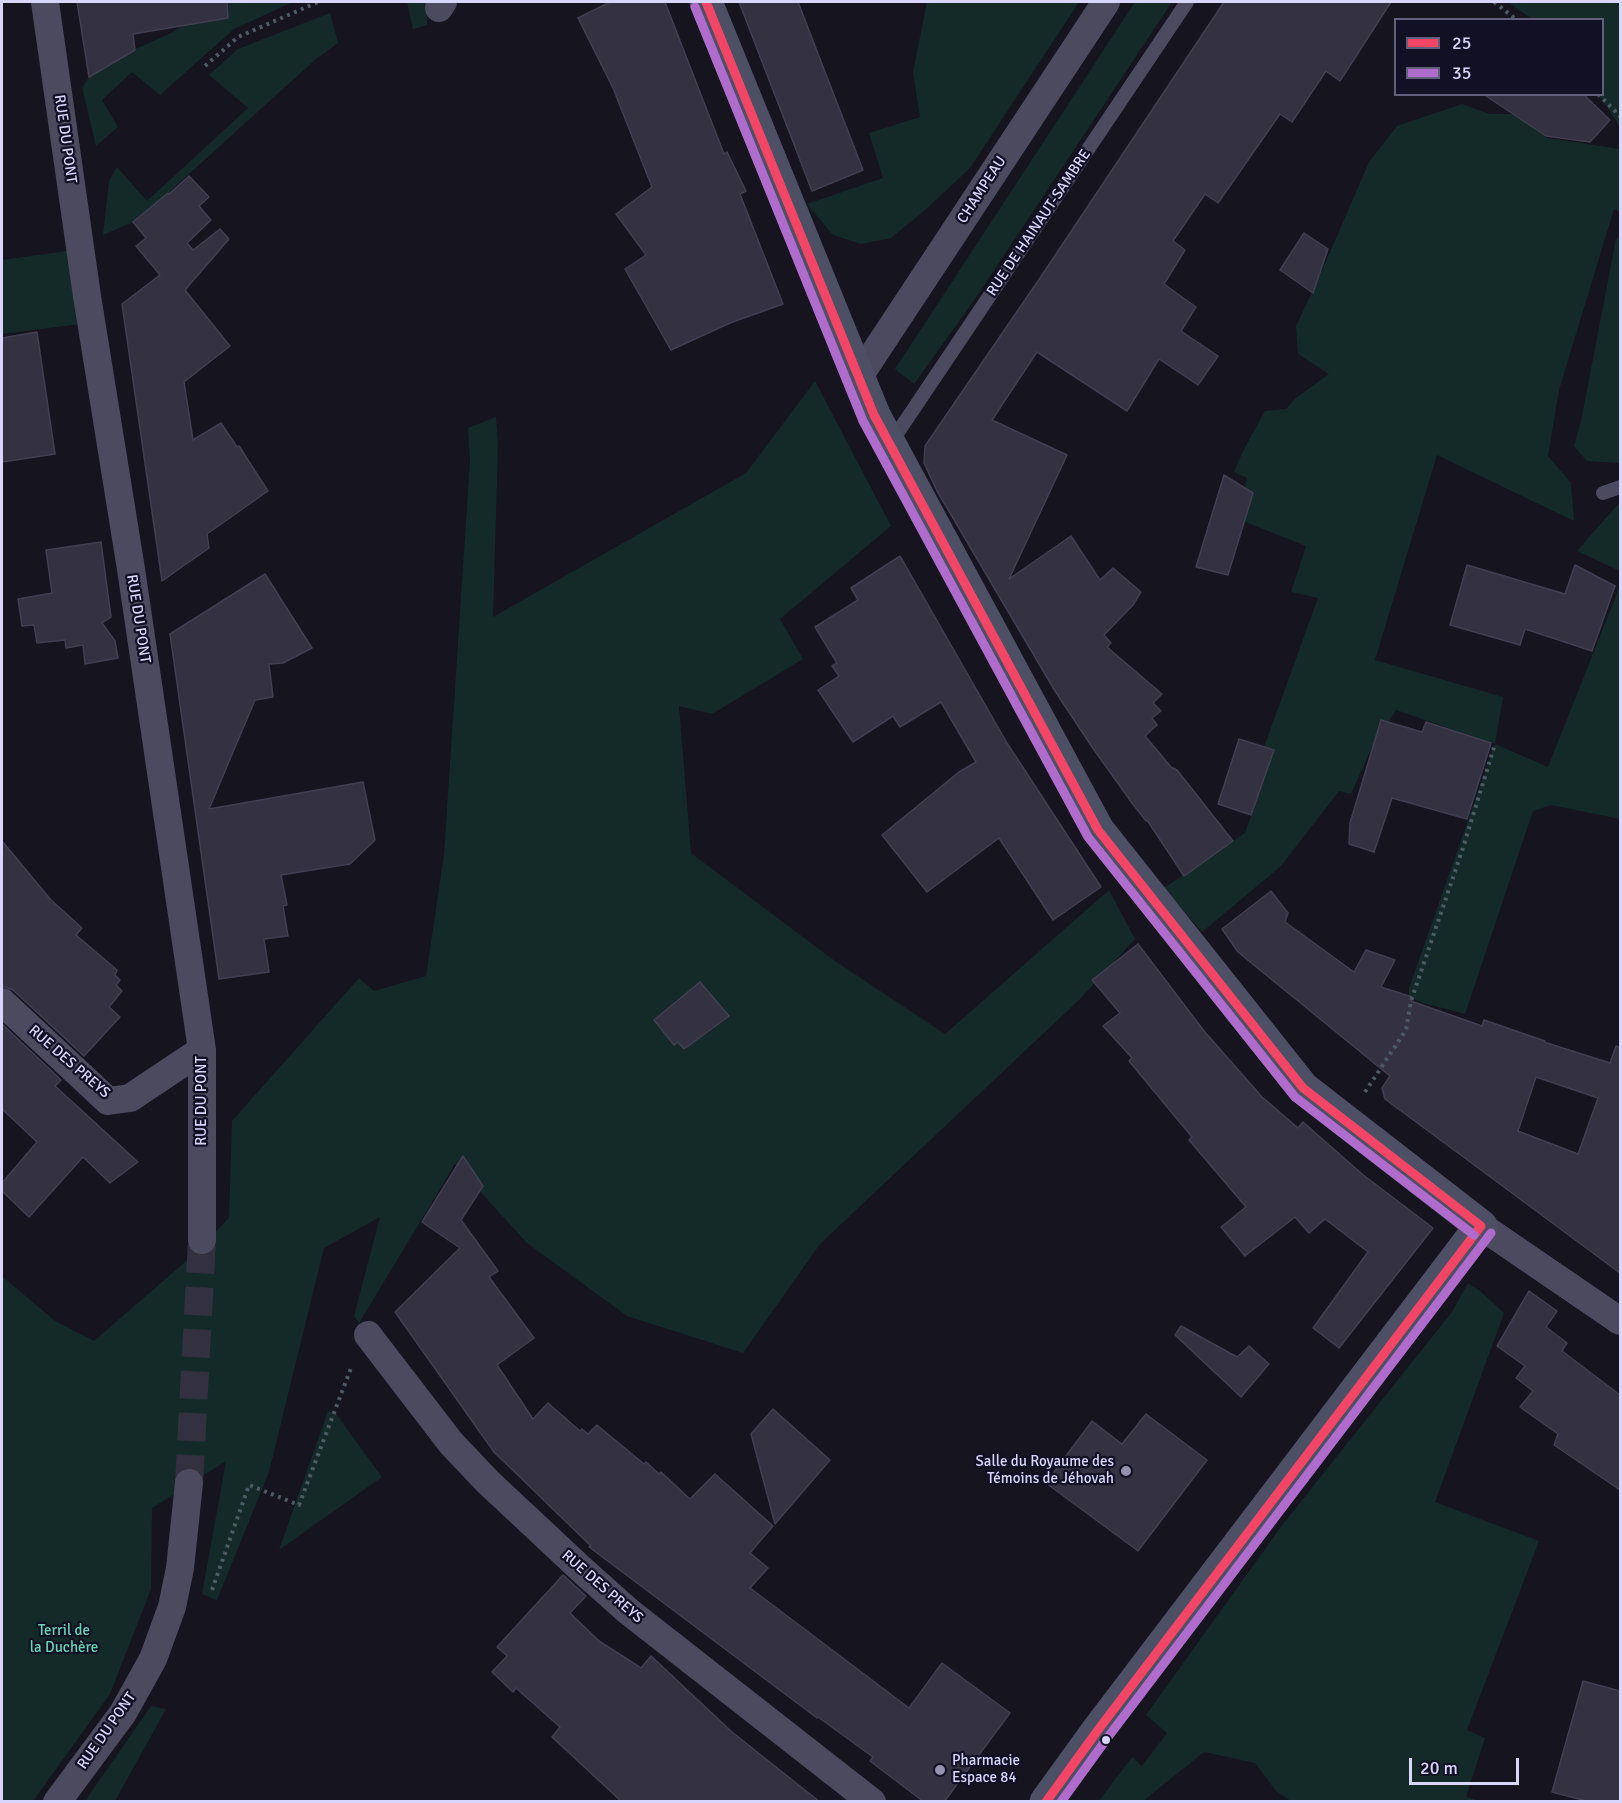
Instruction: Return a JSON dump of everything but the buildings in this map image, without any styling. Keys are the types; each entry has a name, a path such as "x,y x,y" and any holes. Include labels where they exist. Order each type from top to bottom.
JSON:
{"main road":[{"path":"706,2 874,416 1098,830 1303,1088 1481,1226 1098,1730 1046,1802"}],"street":[{"name":"RUE DU PONT","path":"45,2 87,296 131,569 202,1050 202,1240"},
{"name":"CHAMPEAU","path":"858,378 1106,2"},
{"name":"RUE DES PREYS","path":"2,1002 108,1101 130,1098 202,1050"},
{"path":"1481,1226 1620,1321"},
{"name":"RUE DES PREYS","path":"368,1335 451,1443 488,1482 581,1569 637,1618 872,1802"},
{"name":"RUE DU PONT","path":"57,1802 123,1713 153,1659 172,1607 180,1568 189,1483"}],"lane":[{"name":"RUE DE HAINAUT-SAMBRE","path":"890,444 1187,2"},
{"path":"1603,493 1620,487"}],"path":[{"path":"205,66 238,38 318,2"},
{"path":"1494,2 1514,18"},
{"path":"1600,96 1620,116"},
{"path":"1346,1122 1406,1030 1411,1001 1462,851 1495,744"},
{"path":"210,1597 249,1485 299,1505 345,1378"}],"green space":[{"path":"219,2 293,2 234,29 160,95 132,72 102,100 118,127 96,146 82,87 90,76 131,51 171,33"},
{"path":"407,2 428,2 427,25 413,29"},
{"path":"927,2 1079,2 970,168 891,238 861,244 833,235 807,204 883,178 869,133 920,117 913,72"},
{"path":"1135,2 1172,2 975,299 914,384 895,369"},
{"path":"1508,2 1620,2 1620,127 1600,96 1604,96 1604,18 1531,18"},
{"path":"330,13 338,43 316,59 133,222 103,235 109,181 117,167 147,201 248,108 209,75 238,49"},
{"path":"1462,104 1489,114 1526,114 1547,138 1620,149 1620,212 1614,209 1559,390 1548,456 1571,483 1574,521 1437,455 1375,660 1503,697 1495,744 1396,710 1371,749 1351,794 1339,791 1281,866 1202,932 1164,888 1245,833 1274,750 1264,747 1318,598 1291,592 1306,546 1238,519 1247,478 1234,472 1265,411 1286,409 1296,398 1329,374 1298,354 1296,326 1369,162 1397,126"},
{"path":"1620,236 1620,463 1587,461 1574,446 1581,421 1616,239"},
{"path":"67,251 80,324 2,334 2,260"},
{"name":"Terril de la Duchère","path":"815,381 891,526 780,619 803,659 712,714 679,706 691,853 835,961 945,1034 1109,890 1135,939 1080,999 820,1244 743,1353 627,1316 527,1243 455,1164 359,1323 354,1316 380,1217 324,1248 269,1472 217,1600 202,1594 226,1461 152,1508 151,1589 110,1694 33,1801 2,1801 2,1276 55,1321 94,1341 193,1255 229,1218 232,1121 359,978 374,991 426,976 444,855 470,461 468,428 496,417 498,445 493,617 746,473"},
{"path":"1620,502 1620,571 1577,551"},
{"path":"1620,586 1620,819 1551,805 1533,811 1465,1014 1409,997 1409,988 1495,744 1548,767"},
{"path":"1468,1283 1504,1313 1435,1502 1539,1541 1467,1730 1485,1738 1466,1797 1480,1801 1291,1801 1276,1791 1255,1763 1204,1752 1143,1801 1099,1801 1132,1757 1142,1766 1167,1733 1146,1715 1283,1524 1452,1312"},
{"path":"328,1411 336,1414 382,1477 279,1550"},
{"path":"151,1706 166,1709 115,1801 85,1801"}],"tunnel":[{"path":"189,1483 202,1240"}],"transit line":[{"name":"25","path":"706,2 874,415 1098,830 1303,1088 1481,1226"},
{"name":"35","path":"695,7 863,421 1088,837 1295,1097 1474,1235"},
{"name":"25","path":"1046,1802 1098,1730 1481,1226"},
{"name":"35","path":"1061,1802 1491,1233"}],"place":[{"name":"Salle du Royaume des Témoins de Jéhovah","path":"1126,1471"},
{"name":"Pharmacie Espace 84","path":"940,1770"}]}
